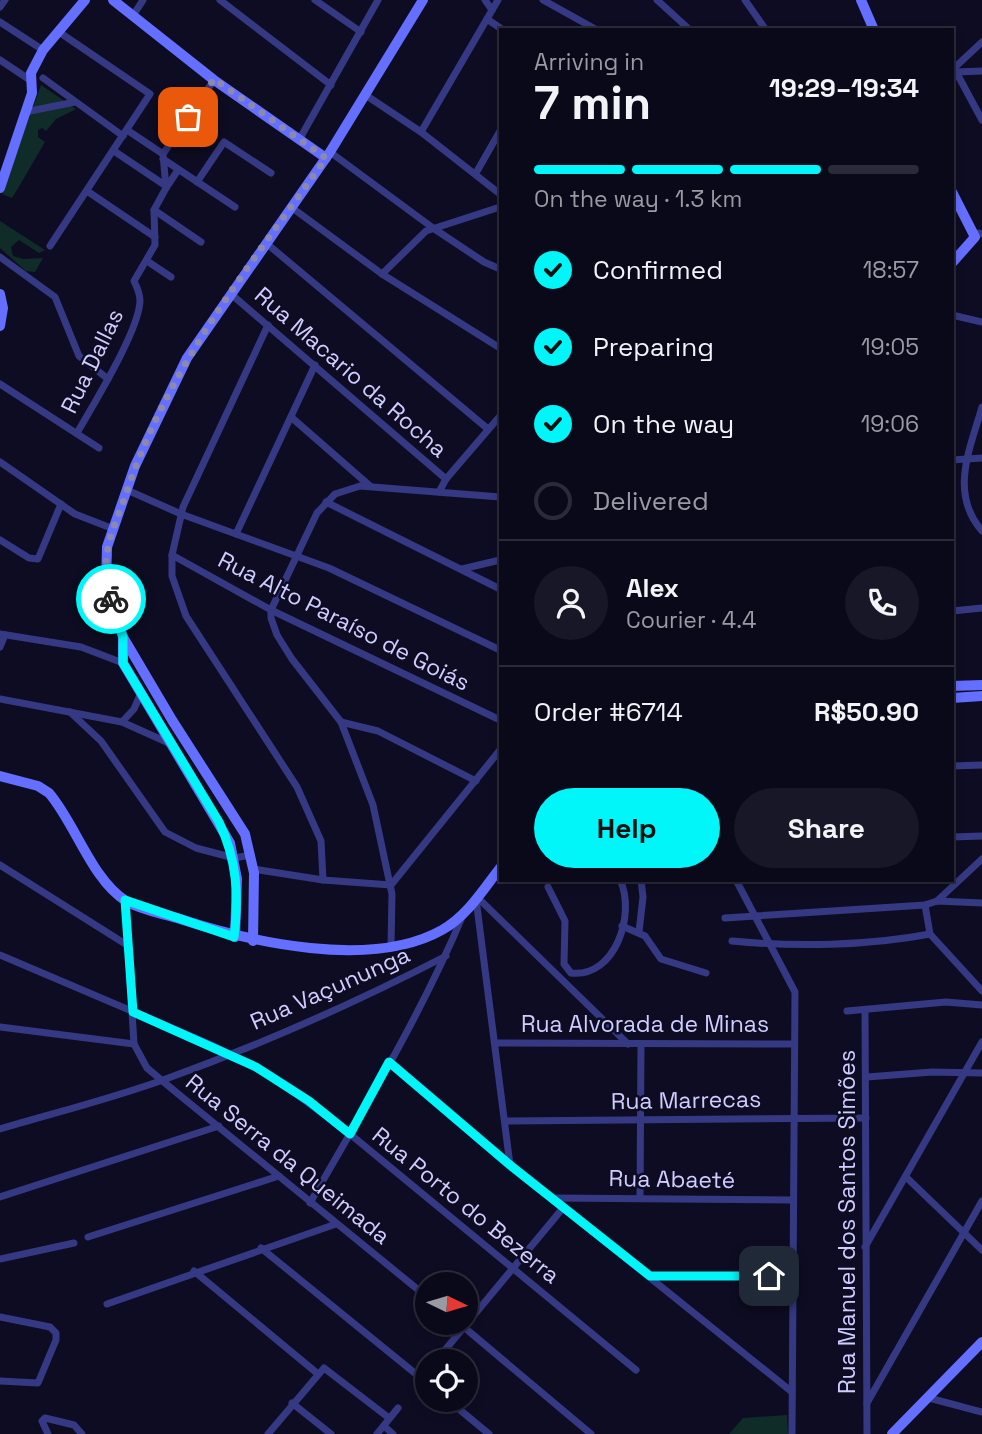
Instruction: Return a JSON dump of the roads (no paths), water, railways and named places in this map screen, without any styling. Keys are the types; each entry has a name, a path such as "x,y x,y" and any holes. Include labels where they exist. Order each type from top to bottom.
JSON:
{"street":[{"path":"0,7 5,0"},
{"path":"0,188 32,93 30,80 43,50 85,0"},
{"path":"113,0 214,79 299,140 328,155 484,262 499,269"},
{"path":"134,14 142,0"},
{"path":"220,0 331,85"},
{"path":"315,0 361,32"},
{"path":"299,140 378,0"},
{"path":"253,941 251,855 237,819 172,720 123,637 106,583 106,558 111,528 175,378 367,96 424,0"},
{"path":"485,0 492,10"},
{"path":"421,132 498,0"},
{"path":"543,0 593,28"},
{"path":"657,0 688,28"},
{"path":"745,0 765,28"},
{"path":"861,0 873,28"},
{"path":"487,19 500,28"},
{"path":"0,22 43,50"},
{"path":"50,246 150,94 59,32"},
{"path":"954,70 982,42"},
{"path":"0,60 30,80"},
{"path":"954,70 982,71"},
{"path":"954,70 982,120"},
{"path":"43,78 235,207"},
{"path":"166,187 163,157 214,79"},
{"path":"367,96 421,132 499,193"},
{"path":"25,113 75,102"},
{"path":"476,173 499,133"},
{"path":"197,182 224,142 271,173"},
{"path":"114,151 166,187"},
{"path":"178,170 154,210 201,242"},
{"path":"87,191 155,237"},
{"path":"954,195 979,234 954,261"},
{"path":"291,207 382,274 499,347"},
{"path":"382,274 433,228 499,208"},
{"name":"Rua Dallas","path":"77,433 108,379 139,309 140,297 134,281 147,261 155,237 154,210"},
{"path":"266,243 488,429"},
{"path":"0,257 55,297 79,356 93,370 108,379"},
{"path":"147,261 171,277"},
{"path":"0,294 3,308 0,326"},
{"name":"Rua Macario da Rocha","path":"231,294 446,479"},
{"path":"954,315 982,322"},
{"path":"268,325 181,514 172,555 176,594 186,616 297,787 317,826 324,856 323,880"},
{"path":"236,534 315,365"},
{"path":"0,384 99,448"},
{"path":"982,407 967,459 963,499 967,510 982,531"},
{"path":"291,417 371,486"},
{"path":"439,492 446,479 499,417"},
{"path":"954,460 982,458"},
{"path":"0,461 83,519 111,528"},
{"path":"391,946 391,885 373,805 341,722 313,690 276,635 271,610 317,513 343,489 371,486 499,497"},
{"path":"127,489 181,514 329,568 499,650"},
{"path":"326,502 499,588"},
{"path":"0,540 29,558 38,559 61,504"},
{"name":"Rua Alto Paraíso de Goiás","path":"172,555 271,610 499,720"},
{"path":"462,569 499,560"},
{"path":"954,611 982,608"},
{"path":"0,647 3,634 81,648 123,663"},
{"path":"123,637 123,663 219,822 234,858 237,915 234,937"},
{"path":"954,686 982,685"},
{"path":"122,722 134,709 141,693"},
{"path":"954,698 982,696"},
{"path":"0,699 122,722 171,744"},
{"path":"70,712 101,741 165,832 189,846 234,858 251,855"},
{"path":"341,722 379,731 476,780"},
{"path":"391,885 499,751"},
{"path":"954,766 982,765"},
{"path":"0,776 30,783 49,793 104,878 125,900 253,941 305,947 391,946 442,930 464,914 499,869"},
{"path":"954,837 982,836"},
{"path":"937,901 982,859"},
{"path":"0,865 127,945"},
{"path":"253,869 323,880 391,885"},
{"path":"548,887 565,921 564,964 571,972 580,973 606,963 622,926 627,904 621,882"},
{"path":"639,932 644,889 642,882"},
{"path":"737,882 769,945 795,988 792,1434"},
{"path":"477,898 510,1165"},
{"path":"477,898 628,1044"},
{"path":"0,1027 134,1044 125,900"},
{"path":"725,918 925,905 937,901 982,902"},
{"path":"925,905 930,934 982,991"},
{"path":"310,1203 389,1062 446,955 464,914"},
{"path":"237,915 245,921 254,918"},
{"path":"622,926 639,932 661,959 706,973"},
{"path":"442,930 448,940 446,955"},
{"path":"732,941 769,945 930,934"},
{"name":"Rua Porto do Bezerra","path":"0,955 230,1054 292,1089 636,1370"},
{"name":"Rua Vaçununga","path":"0,1129 162,1080 230,1054 364,998 446,955"},
{"path":"847,1011 946,1002 982,1005"},
{"name":"Rua Manuel dos Santos Simões","path":"865,1010 867,1077 864,1247 867,1434"},
{"path":"864,1247 982,1042"},
{"name":"Rua Alvorada de Minas","path":"497,1043 793,1044"},
{"name":"Rua Serra da Queimada","path":"134,1044 141,1060 162,1080 415,1287"},
{"path":"640,1198 642,1045"},
{"path":"389,1062 510,1165 792,1392"},
{"path":"867,1077 982,1073"},
{"name":"Rua Marrecas","path":"506,1121 866,1118"},
{"path":"0,1197 219,1126"},
{"path":"88,1237 279,1176"},
{"path":"906,1177 982,1250"},
{"name":"Rua Abaeté","path":"551,1198 792,1200"},
{"path":"867,1404 982,1201"},
{"path":"478,1306 563,1208"},
{"path":"107,1304 194,1271 336,1224"},
{"path":"0,1258 74,1243"},
{"path":"261,1248 415,1370"},
{"path":"194,1271 318,1374"},
{"path":"650,1276 792,1275"},
{"path":"0,1317 50,1327 56,1333 56,1340 38,1383 0,1381"},
{"path":"473,1335 591,1434"},
{"path":"892,1434 982,1342"},
{"path":"268,1434 324,1368 389,1418"},
{"path":"929,1398 982,1412"},
{"path":"292,1404 331,1434"},
{"path":"377,1434 398,1408"},
{"path":"462,1412 489,1434"},
{"path":"48,1434 43,1419 80,1431"},
{"path":"384,1426 393,1434"},
{"path":"576,1434 582,1426"}]}
